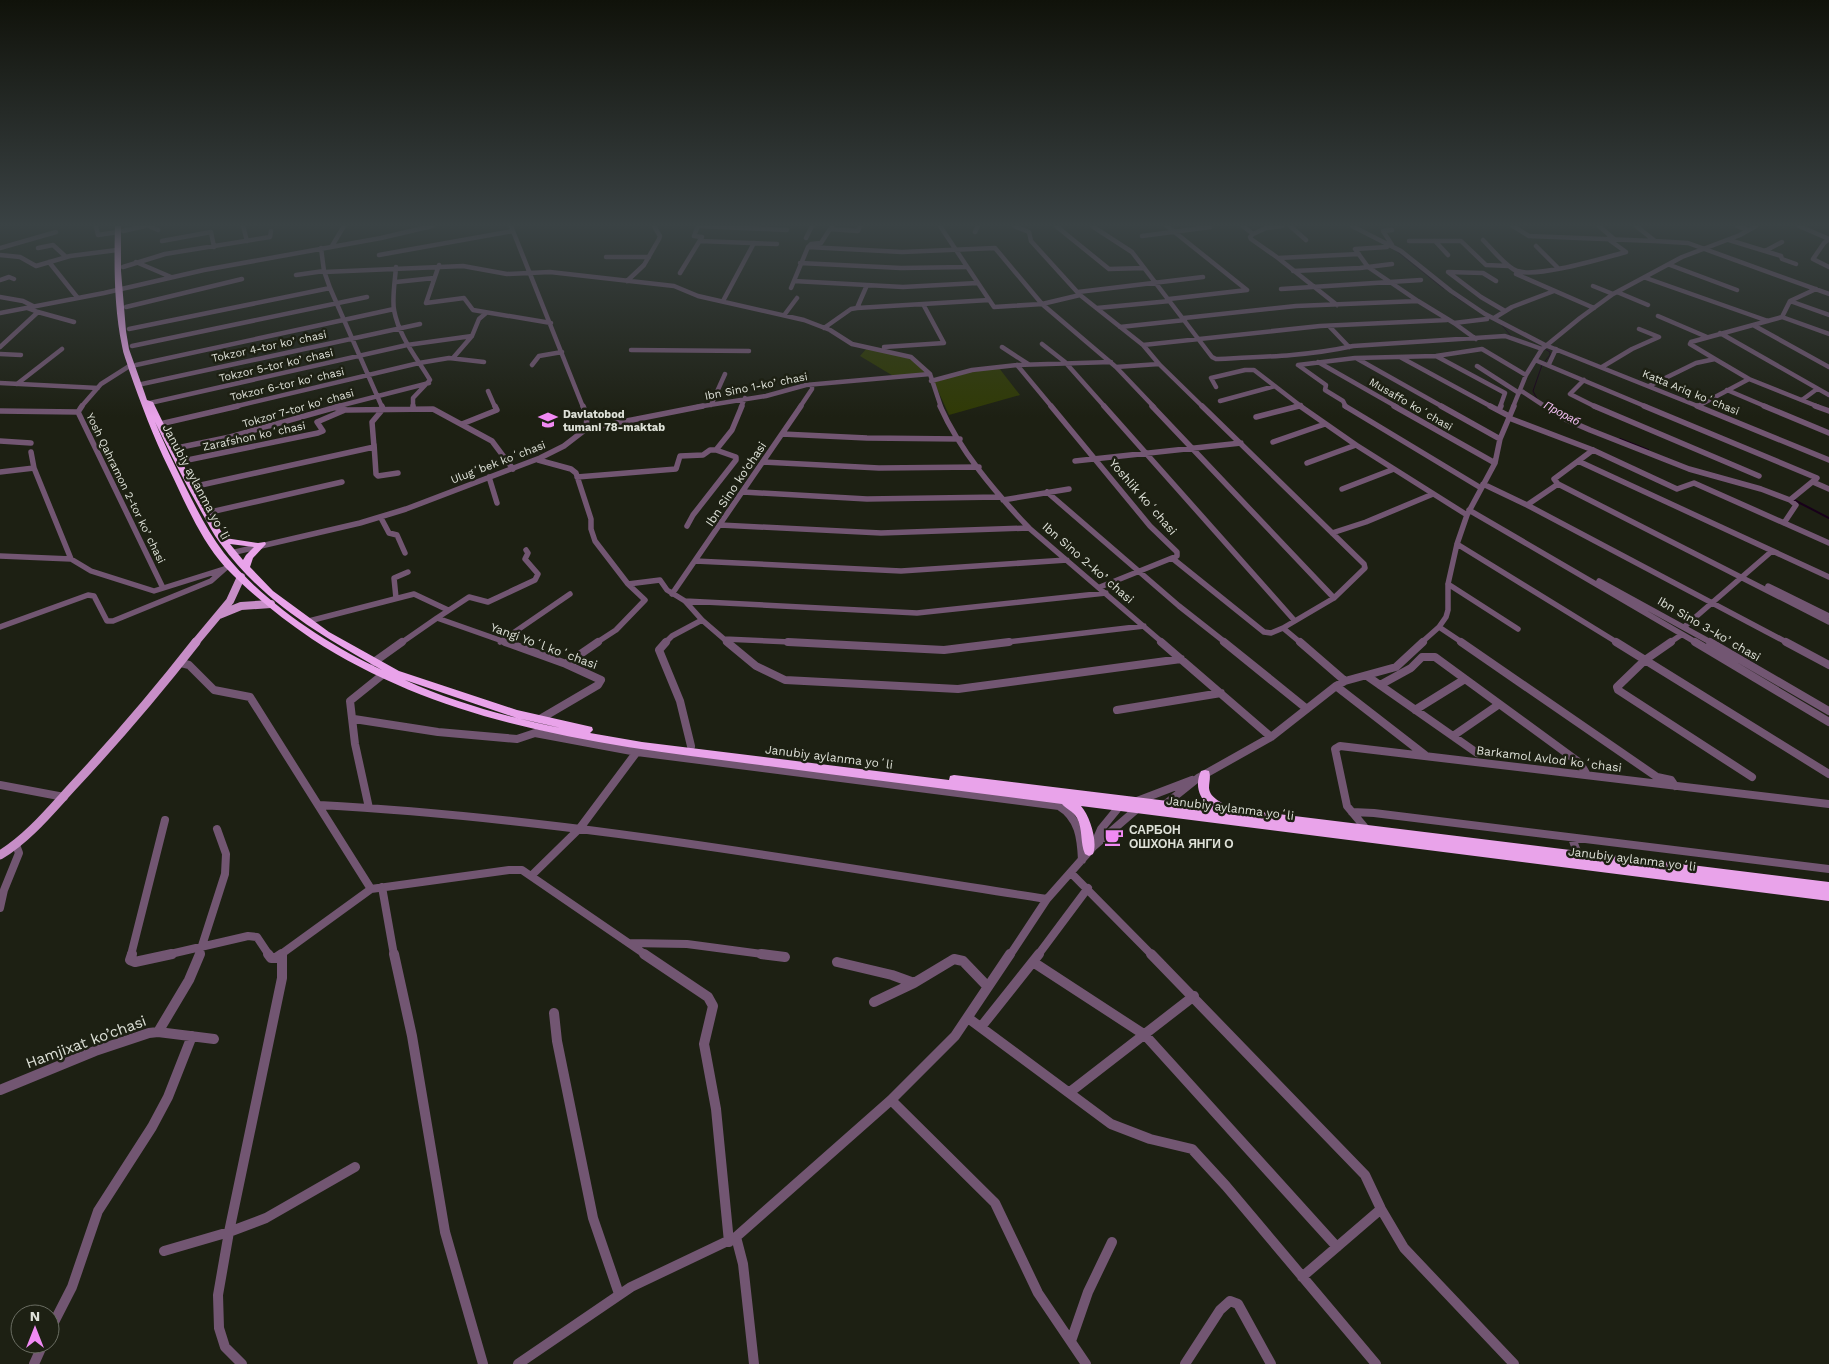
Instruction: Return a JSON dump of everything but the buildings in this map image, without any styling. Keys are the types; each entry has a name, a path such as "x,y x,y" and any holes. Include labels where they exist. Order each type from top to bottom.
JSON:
{"highway":[{"name":"Janubiy aylanma yoʻli","path":"122,290 134,365 143,404 158,440 226,567 243,573 326,634 374,662 454,694 540,719 618,735 691,746 1137,805 1156,812 1829,896"},
{"name":"Janubiy aylanma yoʻli","path":"122,290 126,348 178,462 206,514 243,573 271,604 314,636 381,676 471,709 546,729 639,749 1119,807 1166,804 1829,887"},
{"path":"222,540 259,544"},
{"path":"243,573 249,556 259,544"},
{"path":"1201,776 1204,794 1215,804 1230,813"},
{"path":"1054,799 1073,805 1082,815 1086,827 1088,853"}],"main road":[{"path":"0,855 16,845 106,752 181,663 218,615 237,590 243,573"},
{"path":"218,615 242,606 271,604"}],"street":[{"path":"71,290 77,297"},
{"path":"0,313 114,290"},
{"path":"126,306 196,290"},
{"path":"129,329 322,290"},
{"path":"331,290 358,357 382,409 372,422 376,474 378,476 398,473"},
{"path":"395,290 394,309 406,345 429,379 429,383 413,398 413,408"},
{"path":"430,290 426,303 464,298 473,310 551,323"},
{"path":"536,290 587,416 586,429"},
{"path":"685,290 698,296 785,314 824,328 852,344 878,348 910,357 931,377"},
{"path":"723,301 729,290"},
{"path":"857,308 865,290"},
{"path":"982,290 994,307 999,308 1042,304 1079,294 1112,290"},
{"path":"1030,290 1042,304 1113,365 1334,598"},
{"path":"1075,290 1143,345 1159,364 1241,442 1366,567 1334,598 1271,633 1264,632 1172,558 1100,587"},
{"path":"1161,290 1212,357 1216,359 1291,355 1349,347 1508,336 1544,347"},
{"path":"1097,308 1246,290"},
{"path":"1319,290 1337,305"},
{"path":"1401,290 1476,339"},
{"path":"1449,290 1544,347"},
{"path":"1471,290 1505,311"},
{"path":"1494,318 1505,311 1554,290 1594,308"},
{"path":"1604,290 1648,306"},
{"path":"526,1362 619,1294 732,1239 891,1100 955,1036 1047,899 1088,853 1137,805 1201,776 1271,737 1345,681 1396,666 1439,627 1448,610 1448,584 1457,544 1468,512 1495,463 1500,439 1526,375 1544,347 1594,308 1622,290"},
{"path":"1679,290 1769,321"},
{"path":"1782,317 1790,301 1815,290"},
{"path":"0,297 23,301 33,306"},
{"path":"132,346 367,297"},
{"path":"785,314 797,298"},
{"path":"824,328 851,309 989,300"},
{"path":"1790,301 1829,315"},
{"path":"1120,327 1296,306 1418,302"},
{"path":"878,348 944,343 923,304"},
{"path":"26,307 74,322"},
{"path":"0,309 7,311"},
{"path":"78,412 110,376 134,365 394,309"},
{"path":"0,347 38,312"},
{"path":"453,358 472,336 478,319 486,313"},
{"path":"1658,316 1707,337"},
{"path":"1829,334 1782,317 1689,343 1749,379 1829,411"},
{"path":"1454,323 1486,319"},
{"path":"1143,345 1329,326 1446,320"},
{"name":"Tokzor 4-tor koʼchasi","path":"142,384 420,324"},
{"path":"1752,325 1829,367"},
{"path":"1329,326 1349,347"},
{"path":"1602,367 1632,349 1659,338 1639,329"},
{"path":"1720,333 1829,395"},
{"name":"Tokzor 5-tor koʼchasi","path":"150,404 406,345 472,336"},
{"path":"1042,344 1065,362 1294,620"},
{"path":"1002,347 1028,364"},
{"name":"Katta Ariq koʻchasi","path":"1544,347 1556,349 1602,367 1829,460"},
{"path":"17,384 62,349"},
{"path":"1549,364 1556,349"},
{"path":"631,350 749,352"},
{"path":"1526,375 1486,350 1436,356 1355,358 1298,365 1324,383 1327,387 1325,390 1343,400 1345,406 1482,486 1527,505 1829,665"},
{"path":"532,364 538,356 562,352"},
{"path":"0,354 22,354"},
{"path":"1436,356 1504,392 1519,393"},
{"path":"1400,357 1509,417 1593,450 1677,489 1694,483 1829,543"},
{"name":"Tokzor 6-tor koʼchasi","path":"160,424 419,363 453,358 484,362"},
{"name":"Musaffo koʻchasi","path":"1355,358 1500,439"},
{"path":"1649,386 1696,363 1715,359"},
{"path":"1535,360 1549,364 1817,478 1791,499"},
{"name":"Ibn Sino 1-koʼchasi","path":"586,429 745,398 766,396 812,384 931,377 1028,364 1065,362 1113,365 1159,364"},
{"name":"Musaffo koʻchasi","path":"1317,362 1495,463"},
{"name":"Yoshlik koʻchasi","path":"1016,365 1150,526 1177,552 1177,556 1172,558"},
{"path":"1478,366 1519,393 1567,420 1590,430 1689,468 1791,499 1796,505 1784,523"},
{"name":"Ibn Sino 3-koʼchasi","path":"1216,388 1211,378 1249,369 1254,370 1356,445 1433,494 1576,571 1829,722"},
{"path":"710,405 725,374"},
{"name":"Ibn Sino 2-koʼchasi","path":"931,377 941,405 960,439 1001,498 1029,528 1100,587 1271,737"},
{"path":"1698,406 1749,379"},
{"path":"1584,380 1570,394 1571,396 1759,476"},
{"path":"0,383 98,388"},
{"name":"Tokzor 7-tor koʼchasi","path":"172,449 230,437 334,407 429,383"},
{"name":"Ibn Sino ko'chasi","path":"672,594 812,389 812,384"},
{"path":"1220,401 1275,386"},
{"path":"1802,400 1818,388"},
{"path":"1727,390 1829,433"},
{"path":"462,424 497,410 488,391"},
{"path":"1499,410 1505,395 1504,392"},
{"path":"716,450 732,430 745,398"},
{"path":"1256,417 1300,405"},
{"path":"334,407 345,410"},
{"name":"Zarafshon koʻchasi","path":"178,462 318,433 323,431 317,422 345,410 413,408 433,410 492,441 513,469"},
{"name":"Yosh Qahramon 2-tor koʼchasi","path":"0,411 78,412 163,588"},
{"path":"1273,442 1326,424"},
{"name":"Ulugʻbek koʻchasi","path":"231,553 259,544 381,518 538,460 565,445 586,429"},
{"path":"782,434 867,438 960,439"},
{"path":"0,441 31,443"},
{"path":"1075,461 1241,442"},
{"path":"1307,464 1356,445"},
{"path":"192,487 374,447"},
{"path":"577,477 676,469 680,456 702,456 710,450 716,450 736,457 736,460 687,526"},
{"path":"1593,450 1554,479 1558,484 1829,622"},
{"path":"31,452 34,468 71,559"},
{"path":"538,460 571,469 577,477 591,519 592,535 628,584 645,597 645,601 635,608 616,630 566,664"},
{"path":"1578,461 1829,577"},
{"path":"763,462 880,468 979,467"},
{"path":"0,472 34,468"},
{"path":"1342,489 1394,469"},
{"path":"489,477 497,503"},
{"path":"206,514 342,482"},
{"path":"1814,482 1829,489"},
{"path":"1527,505 1558,484"},
{"path":"743,492 866,499 1001,498 1068,489"},
{"path":"1047,492 1243,659 1307,709"},
{"path":"1332,533 1366,522 1433,494"},
{"path":"381,518 389,533 397,534 405,553"},
{"path":"720,525 881,533 1029,528"},
{"path":"1457,544 1829,774"},
{"path":"374,662 469,597 488,602 535,580 538,574 525,559 528,553 526,550"},
{"path":"1684,627 1772,551"},
{"path":"0,556 71,559 91,571 148,590 163,588 226,567"},
{"path":"695,561 901,571 1067,560"},
{"path":"0,627 88,595 94,596 107,622 113,621 211,581 226,567"},
{"name":"Ibn Sino 3-koʼchasi","path":"1576,571 1612,587 1829,711"},
{"path":"396,598 394,578 408,572"},
{"path":"1743,577 1829,616"},
{"path":"628,584 660,580 672,594 685,601 702,620 744,658 779,679 795,682 958,689 1181,659"},
{"path":"1448,584 1518,629"},
{"path":"685,601 917,613 1106,593"},
{"path":"308,620 417,594 448,610"},
{"path":"500,642 570,594"},
{"name":"Yangi Yoʻl koʻchasi","path":"438,618 500,642 566,664 600,679 601,682 540,719"},
{"path":"691,746 680,701 659,650 672,636 702,620"},
{"path":"724,639 944,650 1144,626"},
{"path":"1439,627 1657,776 1671,780 1676,786"},
{"path":"1283,628 1345,681"},
{"name":"Ibn Sino 3-koʼchasi","path":"1681,635 1645,660 1617,687 1620,693 1752,778"},
{"path":"1380,685 1411,668 1422,656 1435,657 1498,705 1580,763 1587,775"},
{"path":"181,663 189,665 214,690 250,697 371,889"},
{"path":"369,808 355,744 351,699 381,676"},
{"path":"1367,676 1477,753"},
{"path":"1415,710 1464,680"},
{"path":"1336,686 1425,755"},
{"path":"1117,710 1221,693"},
{"path":"1453,736 1498,705"},
{"path":"354,719 438,732 517,739 535,733 1059,806 1066,810 1079,828 1088,853"},
{"name":"Barkamol Avlod koʻchasi","path":"1366,830 1346,806 1336,747 1425,755 1829,804"},
{"path":"531,876 580,828 639,749"},
{"path":"1156,812 1201,776"},
{"path":"0,785 64,797"},
{"path":"319,805 413,810 580,828 1047,899"},
{"path":"1088,853 1101,829 1119,807"},
{"path":"1352,812 1374,813 1829,870"},
{"path":"165,820 130,960 135,962 254,936 257,937 271,958 276,958 371,889 509,870 522,870 708,997 713,1006 704,1044 716,1109 732,1239 743,1264 754,1364"},
{"path":"158,1032 184,990 203,946 225,874 226,854 217,829"},
{"path":"1572,838 1579,857"},
{"path":"0,908 4,890 19,853 16,845"},
{"path":"1071,873 1194,996 1365,1175 1381,1209 1404,1248 1514,1364"},
{"path":"382,887 389,933 412,1036 445,1232 483,1364"},
{"path":"981,1027 1033,962 1088,888"},
{"path":"628,943 673,943 784,957"},
{"path":"242,1364 225,1347 219,1328 218,1295 229,1232 280,988 282,955"},
{"path":"874,1002 914,983 954,959 959,959 988,987"},
{"path":"837,962 892,975 914,983"},
{"path":"1033,962 1145,1035 1337,1247"},
{"path":"1070,1092 1194,996"},
{"path":"554,1013 557,1041 593,1218 619,1294"},
{"path":"968,1018 1111,1124 1150,1140 1192,1149 1226,1186 1376,1364"},
{"name":"Hamjixat ko’chasi","path":"0,1090 95,1052 149,1033 158,1032 214,1039"},
{"path":"60,1310 72,1287 98,1210 152,1127 168,1097 192,1036"},
{"path":"891,1100 985,1191 995,1204 1038,1292 1086,1364"},
{"path":"164,1251 229,1232 266,1218 355,1167"},
{"path":"1302,1277 1381,1209"},
{"path":"1070,1341 1088,1292 1112,1242"},
{"path":"1185,1364 1220,1310 1230,1301 1238,1304 1271,1364"}],"green space":[{"path":"867,348 911,359 926,373 895,377 860,356"},
{"path":"999,368 1020,395 949,415 934,382 971,372"}],"waterway":[{"name":"Прораб","path":"1454,296 1467,304"},
{"name":"Прораб","path":"1501,324 1511,336"},
{"name":"Прораб","path":"1537,399 1533,391 1542,365 1550,355 1550,352 1545,349"},
{"name":"Прораб","path":"1620,439 1648,450"},
{"name":"Прораб","path":"1794,500 1829,518"}],"place":[{"name":"Davlatobod tumani 78-maktab","path":"548,420"},
{"name":"САРБОН ОШХОНА ЯНГИ О","path":"1114,837"}]}
